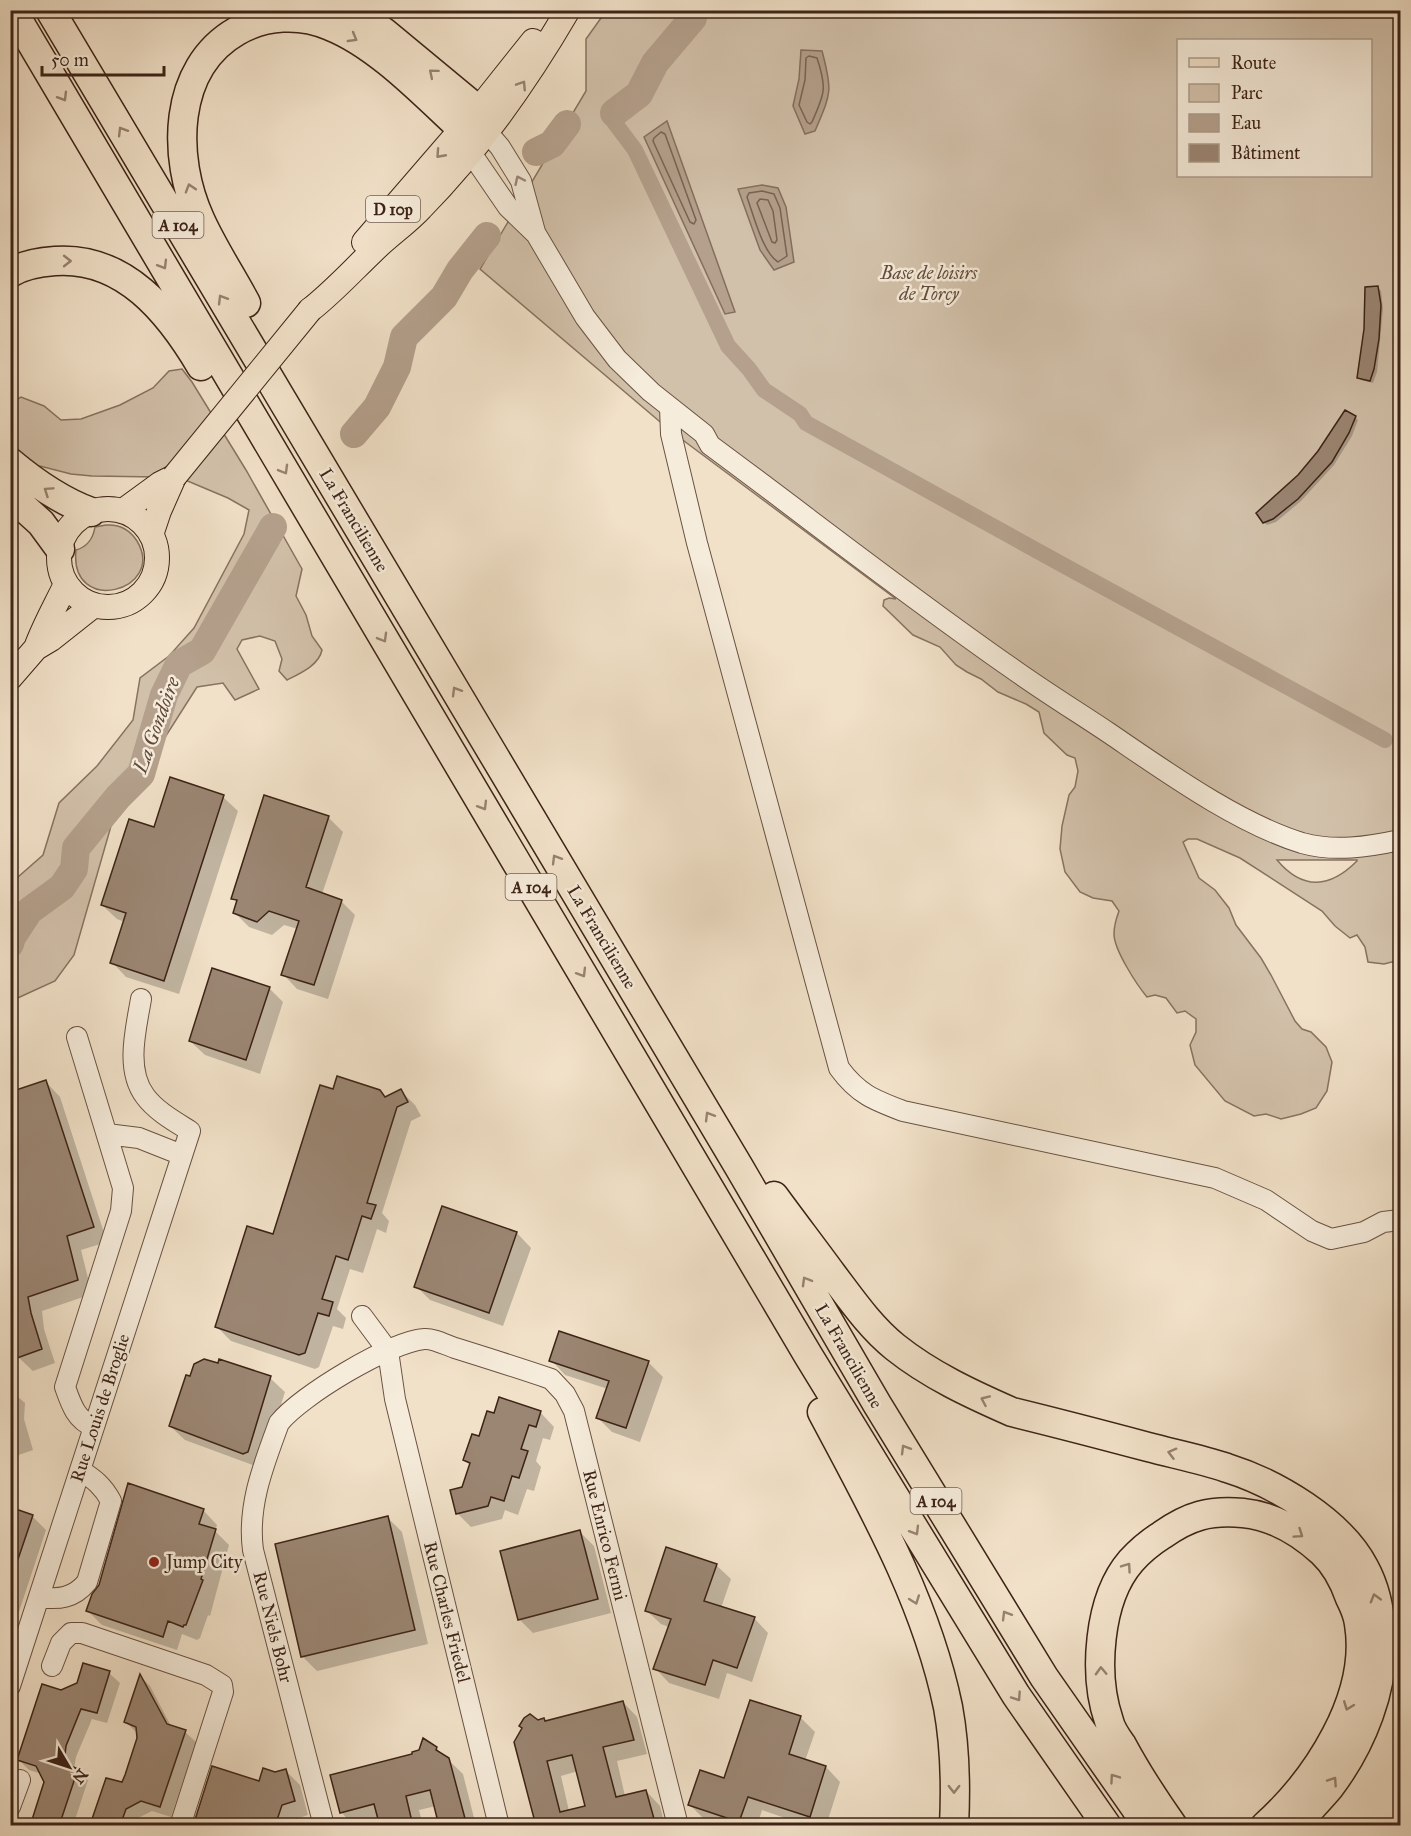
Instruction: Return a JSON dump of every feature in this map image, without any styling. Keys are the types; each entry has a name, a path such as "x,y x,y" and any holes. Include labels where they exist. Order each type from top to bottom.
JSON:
{"highway":[{"name":"La Francilienne","path":"12,10 808,1355 1016,1695 1107,1826"},
{"name":"La Francilienne","path":"50,10 739,1167 877,1404 1038,1667 1148,1826"},
{"path":"354,10 385,33 475,131"},
{"path":"306,440 304,402 200,218 188,183 183,156 182,128 192,81 214,48 241,29 264,20 286,17 303,19 328,25 368,46 475,131"},
{"path":"10,273 41,262 70,260 93,264 115,272 150,297 176,326 220,396 255,420"},
{"path":"10,462 69,504 91,512"},
{"path":"10,495 40,523 60,549"},
{"path":"739,1167 765,1185 870,1322 894,1346 925,1368 981,1399 1012,1412 1228,1468 1278,1490 1302,1505 1348,1544 1364,1567 1374,1593 1380,1618 1382,1666 1376,1692 1357,1742 1329,1788 1295,1826"},
{"path":"808,1355 815,1401 872,1506 903,1571 933,1649 948,1708 954,1766 954,1826"},
{"path":"1173,1826 1140,1780 1109,1722 1101,1680 1103,1620 1116,1585 1130,1562 1146,1547 1174,1526 1198,1515 1223,1513 1243,1513 1269,1518 1291,1528 1312,1542 1330,1560 1344,1581 1359,1623 1361,1650 1358,1676 1346,1713 1323,1756 1306,1780 1282,1810 1265,1826"}],"main road":[{"name":"D 10p","path":"151,535 174,477 310,310 336,289 374,250 419,210 556,10"},
{"name":"D 10p","path":"475,131 526,78 568,10"},
{"name":"D 10p","path":"123,511 160,484 174,477"},
{"path":"109,509 123,511 141,522 151,535 157,558 155,568 147,586 133,600 104,607 94,605 78,597 66,584 60,567 63,537 70,526 91,512 109,509"},
{"path":"36,648 41,633 66,584"},
{"path":"10,678 36,648 94,605"}],"street":[{"path":"475,131 508,207 536,234"},
{"path":"475,131 500,147 521,181 536,234 585,317 617,359 704,434 716,438 1014,659 1145,747 1241,806 1282,826 1314,836 1354,838 1401,829"},
{"path":"670,407 671,434 700,554 839,1068 851,1084 874,1100 903,1111 1215,1178 1266,1200 1312,1232 1331,1239 1364,1232 1383,1222 1401,1220"},
{"path":"704,434 710,445 1010,667 1181,780 1237,814 1279,834 1313,846 1361,848 1401,840"},
{"name":"Rue Louis de Broglie","path":"10,1686 14,1661 39,1596 190,1131 161,1112 146,1097 136,1082 134,1047 141,999"},
{"path":"77,1037 123,1188 121,1211 65,1387 73,1410 86,1424 94,1427"},
{"path":"107,1134 139,1138 182,1155"},
{"path":"362,1316 388,1351"},
{"name":"Rue Niels Bohr","path":"324,1826 250,1530 254,1499 279,1423 299,1403 363,1362 426,1338"},
{"name":"Rue Enrico Fermi","path":"426,1338 551,1379 565,1394 574,1411 678,1826"},
{"name":"Rue Charles Friedel","path":"388,1351 395,1399 499,1826"},
{"path":"39,1596 55,1599 70,1596 87,1582 111,1501 105,1489 95,1479 80,1470"},
{"path":"52,1666 61,1643 71,1634 82,1634 206,1675 222,1685 223,1692 180,1826"},
{"path":"10,1808 20,1780"}],"green space":[{"name":"Base de loisirs de Torcy","path":"606,11 1400,11 1400,960 1384,964 1368,962 1365,947 1357,935 1350,938 1322,911 1240,858 1197,839 1188,839 1183,842 1199,878 1215,890 1229,908 1236,925 1261,958 1295,1021 1302,1029 1311,1032 1326,1047 1332,1062 1327,1091 1316,1108 1281,1119 1266,1114 1254,1116 1225,1101 1195,1065 1190,1045 1196,1032 1196,1019 1185,1011 1177,1013 1166,998 1155,995 1147,997 1127,967 1115,941 1114,928 1119,911 1112,901 1093,898 1080,892 1065,872 1060,849 1062,826 1069,795 1075,787 1078,771 1075,758 1067,755 1044,733 1039,712 998,692 956,665 940,647 913,635 883,606 884,600 896,599 672,432 480,269 586,91 586,39","holes":["1277,860 1357,860 1337,877 1317,882 1297,877"]},
{"path":"182,369 246,470 302,569 296,596 306,615 312,636 322,650 313,664 287,680 279,671 282,659 275,641 260,636 242,640 237,649 259,689 235,700 223,683 197,687 113,819 74,955 55,981 11,1001 10,884 43,855 59,803 97,766 133,720 140,678 169,656 194,628 244,534 249,510 228,498 171,474 158,477 92,476 71,474 40,466 11,490 11,403 21,397 44,406 61,420 81,419 120,405 153,388 169,371"},
{"path":"106,525 124,528 131,534 137,541 143,558 139,573 129,583 115,589 100,590 87,584 78,571 76,550 89,542 95,527"}],"water":[{"path":"801,50 822,51 829,84 827,100 815,131 805,134 793,106 799,79"},
{"path":"667,121 735,312 725,314 644,137"},
{"path":"762,185 778,188 786,207 794,262 774,270 760,250 738,189"}],"building":[{"path":"1378,286 1381,305 1379,339 1370,381 1357,378 1364,329 1365,287"},
{"path":"1345,410 1356,416 1332,462 1298,499 1273,519 1263,523 1256,513 1298,475 1318,451"},
{"path":"170,777 224,795 164,981 110,963 126,913 101,905 129,819 154,827"},
{"path":"264,795 329,816 306,887 342,900 314,985 281,975 299,921 269,911 257,922 233,913 237,900 231,899"},
{"path":"212,968 270,987 246,1060 189,1041"},
{"path":"337,1076 380,1090 385,1097 401,1089 408,1102 397,1107 367,1203 376,1205 371,1219 362,1216 348,1260 336,1256 322,1299 333,1302 329,1316 318,1313 305,1353 299,1355 215,1327 247,1226 273,1234 320,1085 333,1089"},
{"path":"46,1080 94,1227 67,1236 78,1280 28,1297 42,1349 17,1358 10,1338 10,1092"},
{"path":"442,1206 517,1232 489,1313 414,1287"},
{"path":"559,1331 649,1361 626,1428 596,1418 609,1381 549,1361"},
{"path":"204,1359 218,1363 219,1359 271,1376 248,1452 243,1454 169,1426 186,1375 190,1376 194,1364"},
{"path":"499,1397 541,1411 536,1427 529,1425 521,1449 528,1451 519,1478 512,1476 504,1501 491,1497 488,1506 456,1514 450,1490 462,1487 470,1463 463,1460 472,1434 479,1436 487,1411 494,1413"},
{"name":"Jump City","path":"128,1483 204,1509 199,1524 216,1529 201,1579 203,1580 186,1625 183,1627 168,1621 163,1637 86,1611 92,1594 99,1585"},
{"path":"10,1507 33,1515 13,1574 10,1574"},
{"path":"388,1516 415,1630 301,1657 275,1544"},
{"path":"580,1530 598,1599 518,1620 500,1551"},
{"path":"666,1547 717,1564 704,1601 755,1617 737,1668 713,1660 705,1685 653,1669 671,1619 645,1611"},
{"path":"83,1663 110,1671 97,1713 81,1709 66,1746 64,1763 78,1769 59,1826 30,1826 44,1782 36,1766 17,1760 42,1684 61,1690 77,1683"},
{"path":"140,1674 167,1724 186,1730 160,1807 141,1801 126,1809 120,1826 113,1826 92,1819 106,1778 122,1782 125,1775 137,1738 136,1727 124,1722"},
{"path":"750,1700 801,1716 789,1754 826,1766 810,1817 748,1797 739,1822 688,1805 700,1770 724,1778"},
{"path":"623,1701 634,1740 603,1747 616,1797 646,1790 656,1826 536,1826 514,1742 522,1728 519,1726 524,1718 530,1714 538,1720 544,1718 545,1721","holes":["572,1755 585,1806 560,1812 547,1761"]},
{"path":"423,1738 449,1758 467,1826 439,1826 430,1790 406,1796 413,1826 386,1826 385,1821 379,1823 374,1804 340,1813 330,1775 412,1754 419,1750"},
{"path":"212,1766 259,1781 263,1768 275,1772 286,1769 295,1801 282,1805 275,1826 193,1826"}],"waterway":[{"name":"La Gondoire","path":"614,113 639,94 655,63 693,18 694,10"},
{"path":"614,113 614,122 635,150 728,346 764,390 800,414 806,423 1385,740"},
{"name":"La Gondoire","path":"536,152 552,144 567,124"},
{"name":"La Gondoire","path":"354,434 377,407 397,367 404,337 444,297 460,270 487,236"},
{"name":"La Gondoire","path":"10,944 29,911 62,887 74,869 76,848 118,797 141,774 164,695 179,664 202,651 273,527"}],"place":[{"name":"Jump City","path":"154,1562"}]}
